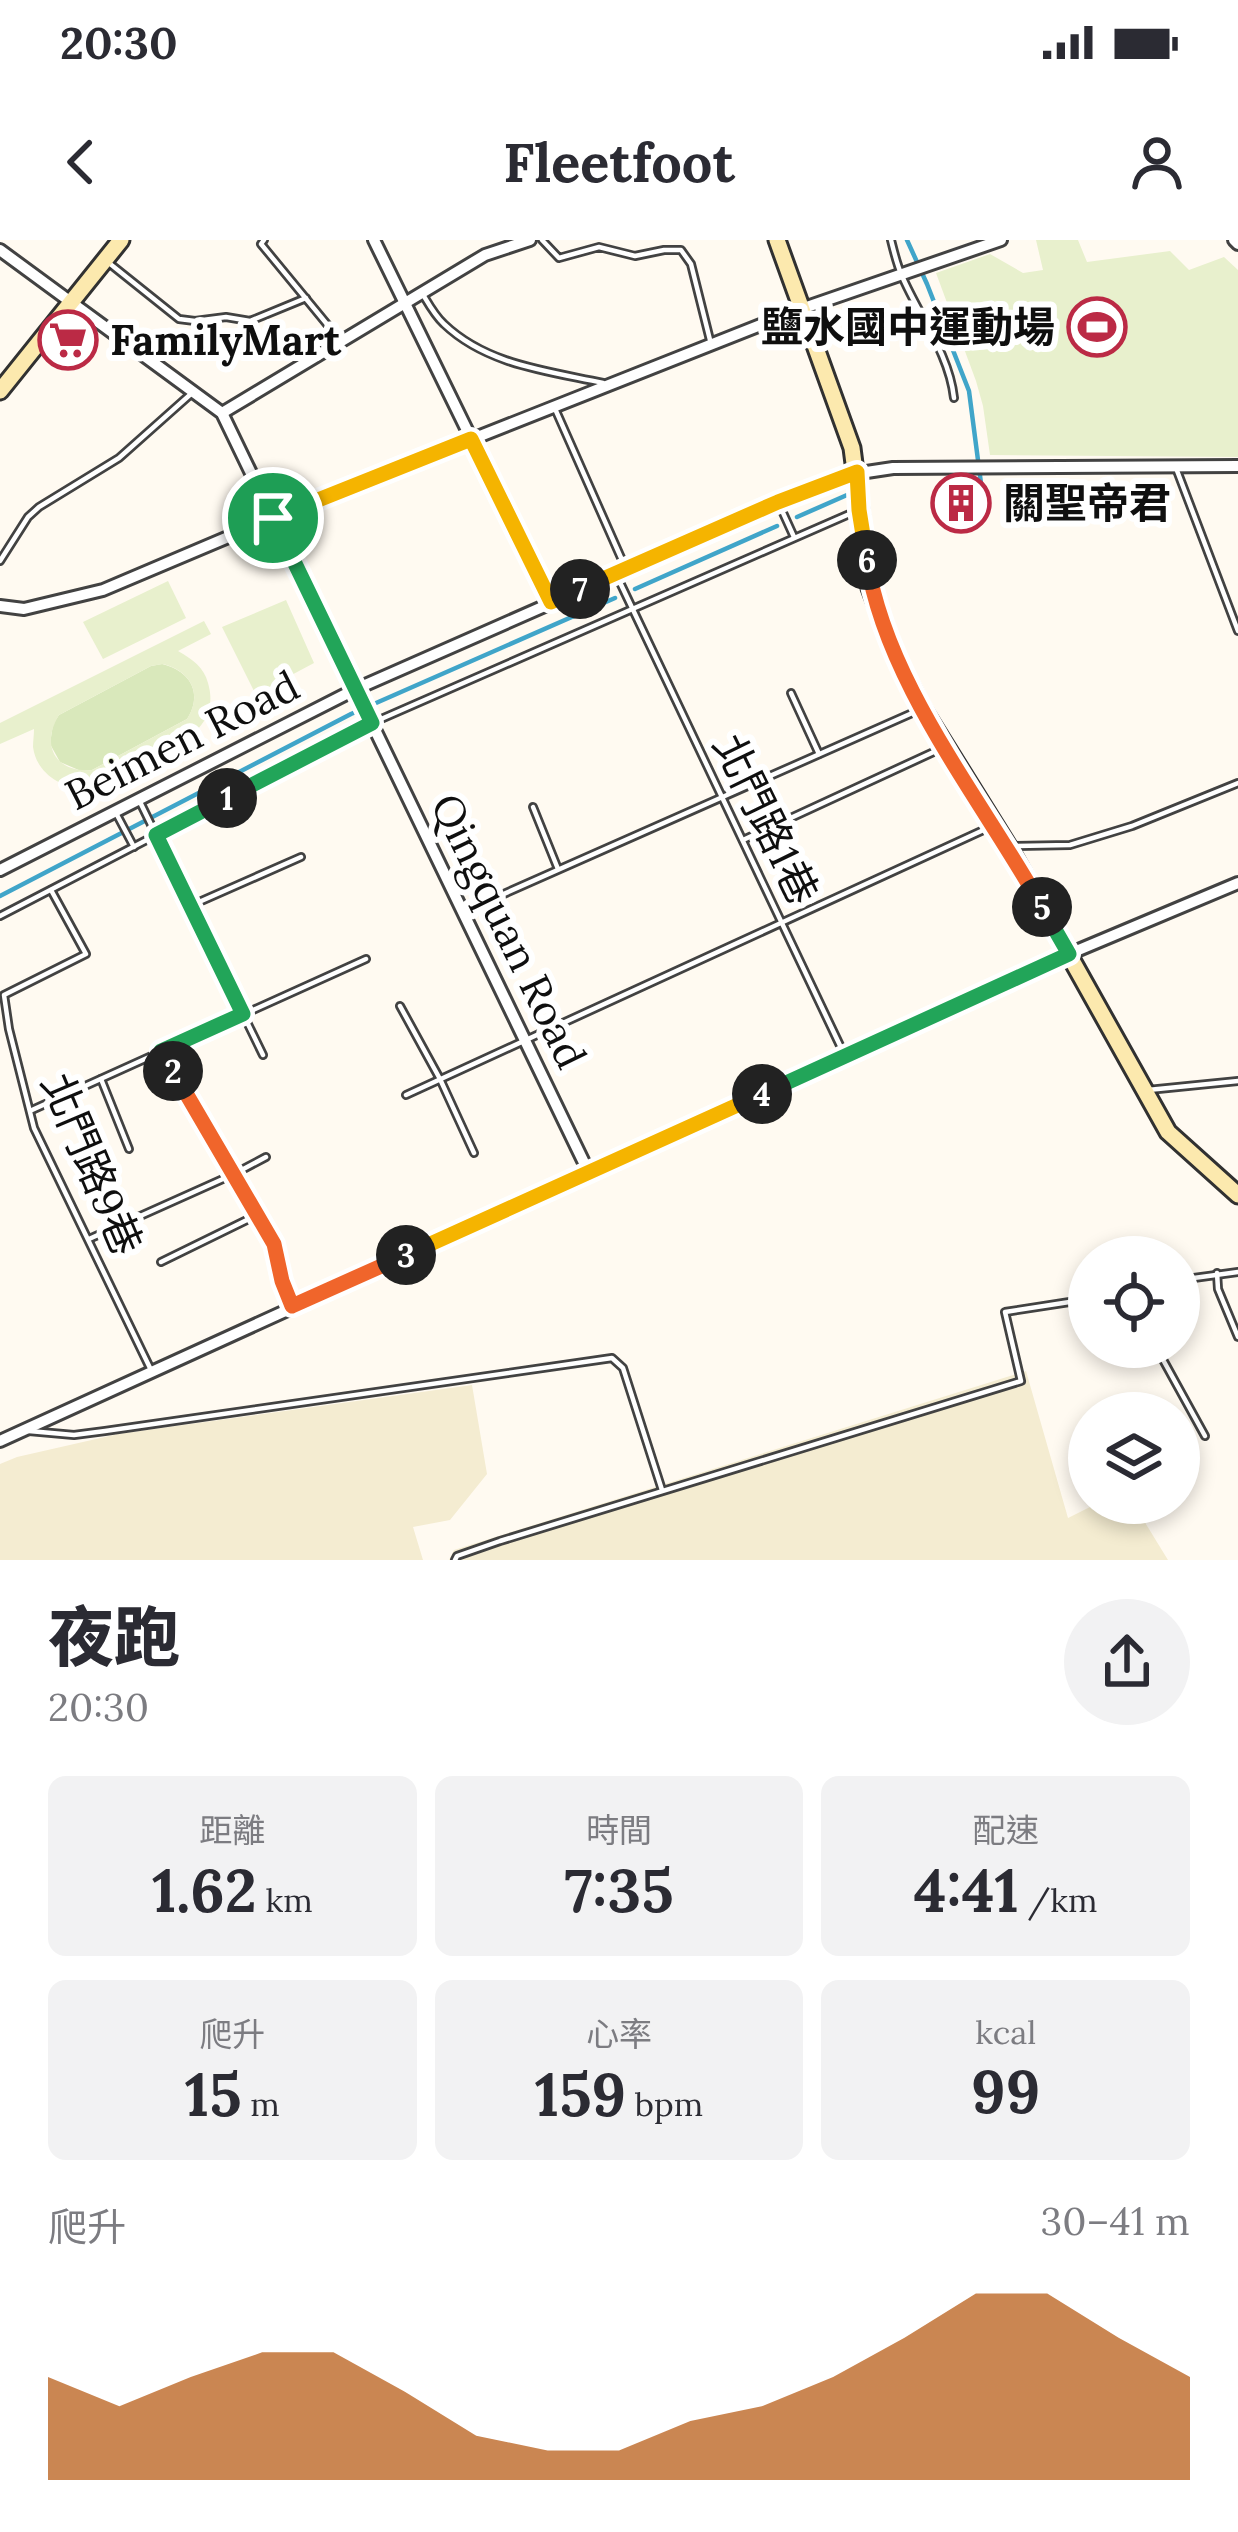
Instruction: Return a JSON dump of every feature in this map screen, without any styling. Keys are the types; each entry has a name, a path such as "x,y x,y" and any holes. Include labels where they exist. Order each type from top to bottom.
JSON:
{"street":[{"path":"0,391 121,240"},
{"path":"374,240 551,602"},
{"path":"222,412 484,255 530,240"},
{"path":"777,240 852,448 871,588 897,659 1168,1132 1238,1195"},
{"path":"0,606 24,609 103,590 711,344 1000,240"},
{"path":"0,250 222,412 358,693"},
{"name":"Beimen Road","path":"0,870 115,810 551,602 857,472 877,468 1238,466"},
{"name":"Qingquan Road","path":"358,693 589,1173"},
{"path":"0,1441 1069,954 1238,883"}],"lane":[{"path":"264,240 261,244 340,340"},
{"path":"478,240 484,255"},
{"path":"542,240 559,258 599,247 635,256 681,250 692,264 711,344"},
{"path":"891,240 954,398"},
{"path":"105,260 178,319 226,316 250,321 306,298"},
{"path":"421,292 443,324 501,359 609,384"},
{"path":"0,561 39,507 119,458 194,392"},
{"name":"北門路1巷","path":"554,406 632,608 845,1056"},
{"path":"1175,467 1238,632"},
{"path":"778,502 794,537"},
{"path":"0,916 370,720 859,510"},
{"path":"1228,602 1238,599"},
{"path":"791,693 819,754"},
{"path":"463,912 922,708"},
{"path":"742,840 945,747"},
{"path":"1008,846 1070,845 1132,826 1238,783"},
{"path":"138,799 263,1055"},
{"path":"533,808 559,870"},
{"path":"115,810 134,847"},
{"path":"406,1095 994,825"},
{"path":"190,906 301,857"},
{"name":"北門路9巷","path":"51,890 86,954 4,995 9,1029 34,1128 152,1370"},
{"path":"32,1110 366,958"},
{"path":"400,1006 474,1153"},
{"path":"161,1051 274,1244 292,1306"},
{"path":"101,1078 129,1149"},
{"path":"1146,1090 1238,1081"},
{"path":"88,1239 266,1157"},
{"path":"161,1262 257,1215"},
{"path":"1200,1276 1238,1272"},
{"path":"1216,1273 1238,1336"},
{"path":"455,1560 500,1541 1021,1381 1005,1312 1068,1302"},
{"path":"22,1430 74,1435 612,1358 623,1368 662,1490"},
{"path":"1168,1368 1205,1436"}],"shaded area":[{"path":"1026,1371 1068,1524 1146,1524 1168,1560 449,1560 454,1550"},
{"path":"472,1385 487,1474 450,1520 413,1527 423,1560 0,1560 0,1464 17,1457 118,1434"}],"green space":[{"name":"鹽水國中運動場","path":"1036,240 1078,240 1087,262 1170,251 1189,270 1224,257 1238,270 1238,457 990,455 976,381 936,273 990,254 1023,273 1043,270"},
{"path":"168,581 186,618 103,659 83,622"},
{"path":"286,600 314,663 284,679 292,695 262,707 222,627"},
{"path":"204,621 211,634 178,651 206,677 210,698 203,723 184,741 109,782 86,788 65,785 36,758 34,729 0,744 0,723","holes":["151,666 173,667 187,678 194,692 187,719 92,770 69,767 55,755 51,737 59,715"]},
{"path":"162,664 180,672 191,685 194,701 187,719 92,770 81,771 60,762 50,744 59,715"}],"waterway":[{"path":"907,240 969,391 982,491"},
{"path":"797,517 847,495"},
{"path":"635,589 777,526"},
{"path":"0,896 351,714 615,598"}],"place":[{"name":"鹽水國中運動場","path":"1097,327"},
{"name":"FamilyMart","path":"68,340"},
{"name":"關聖帝君","path":"961,503"}],"route":[{"path":"471,439 551,602 857,472 871,588 897,659 1069,954 292,1306 274,1244 161,1051 243,1014 156,835 372,723 273,518 471,439"}]}
